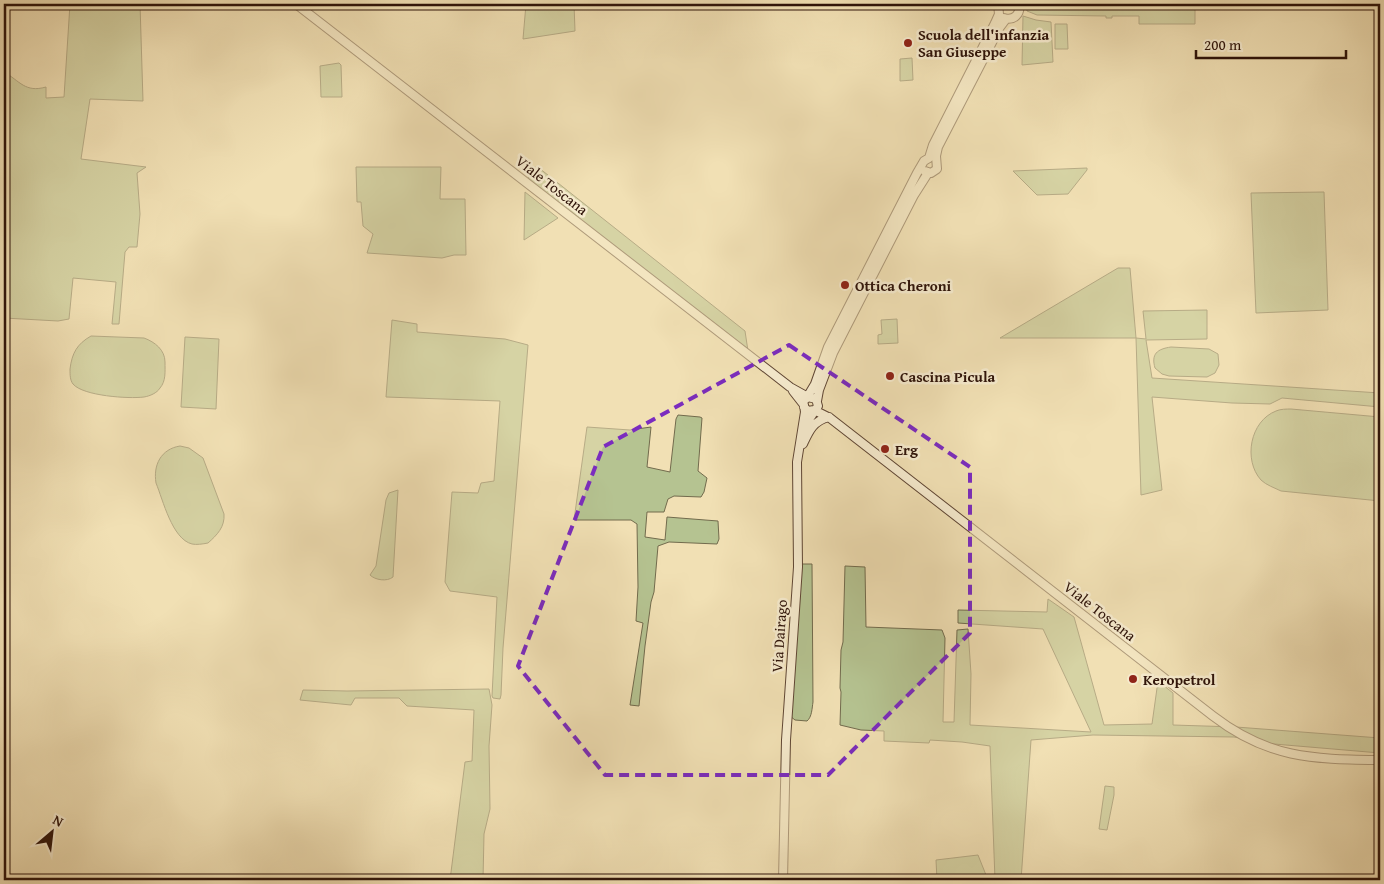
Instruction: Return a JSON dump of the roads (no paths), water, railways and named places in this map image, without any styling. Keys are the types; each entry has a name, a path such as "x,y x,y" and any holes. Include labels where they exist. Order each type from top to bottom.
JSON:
{"street":[{"name":"Viale Toscana","path":"296,4 790,387 805,403"},
{"path":"804,427 805,403 815,384 826,349 929,160 933,145 999,14 998,4"},
{"path":"928,173 923,168 938,148 1002,24 1006,19 1017,16 1020,4"},
{"path":"999,14 1006,19"},
{"path":"804,427 816,405 819,390 832,353 914,195 928,173 934,172 937,169 938,164 929,160"},
{"path":"805,403 813,397 816,405"},
{"path":"805,403 808,411 816,405"},
{"name":"Viale Toscana","path":"816,405 829,418 1240,735 1270,749 1295,755 1380,760"},
{"path":"798,455 814,424 819,420 829,418"},
{"name":"Via Dairago","path":"783,880 786,740 798,567 798,455 804,427"}],"place":[{"name":"Scuola dell'infanzia San Giuseppe","path":"908,43"},
{"name":"Ottica Cheroni","path":"845,285"},
{"name":"Cascina Picula","path":"890,376"},
{"name":"Erg","path":"885,449"},
{"name":"Keropetrol","path":"1133,679"}]}
